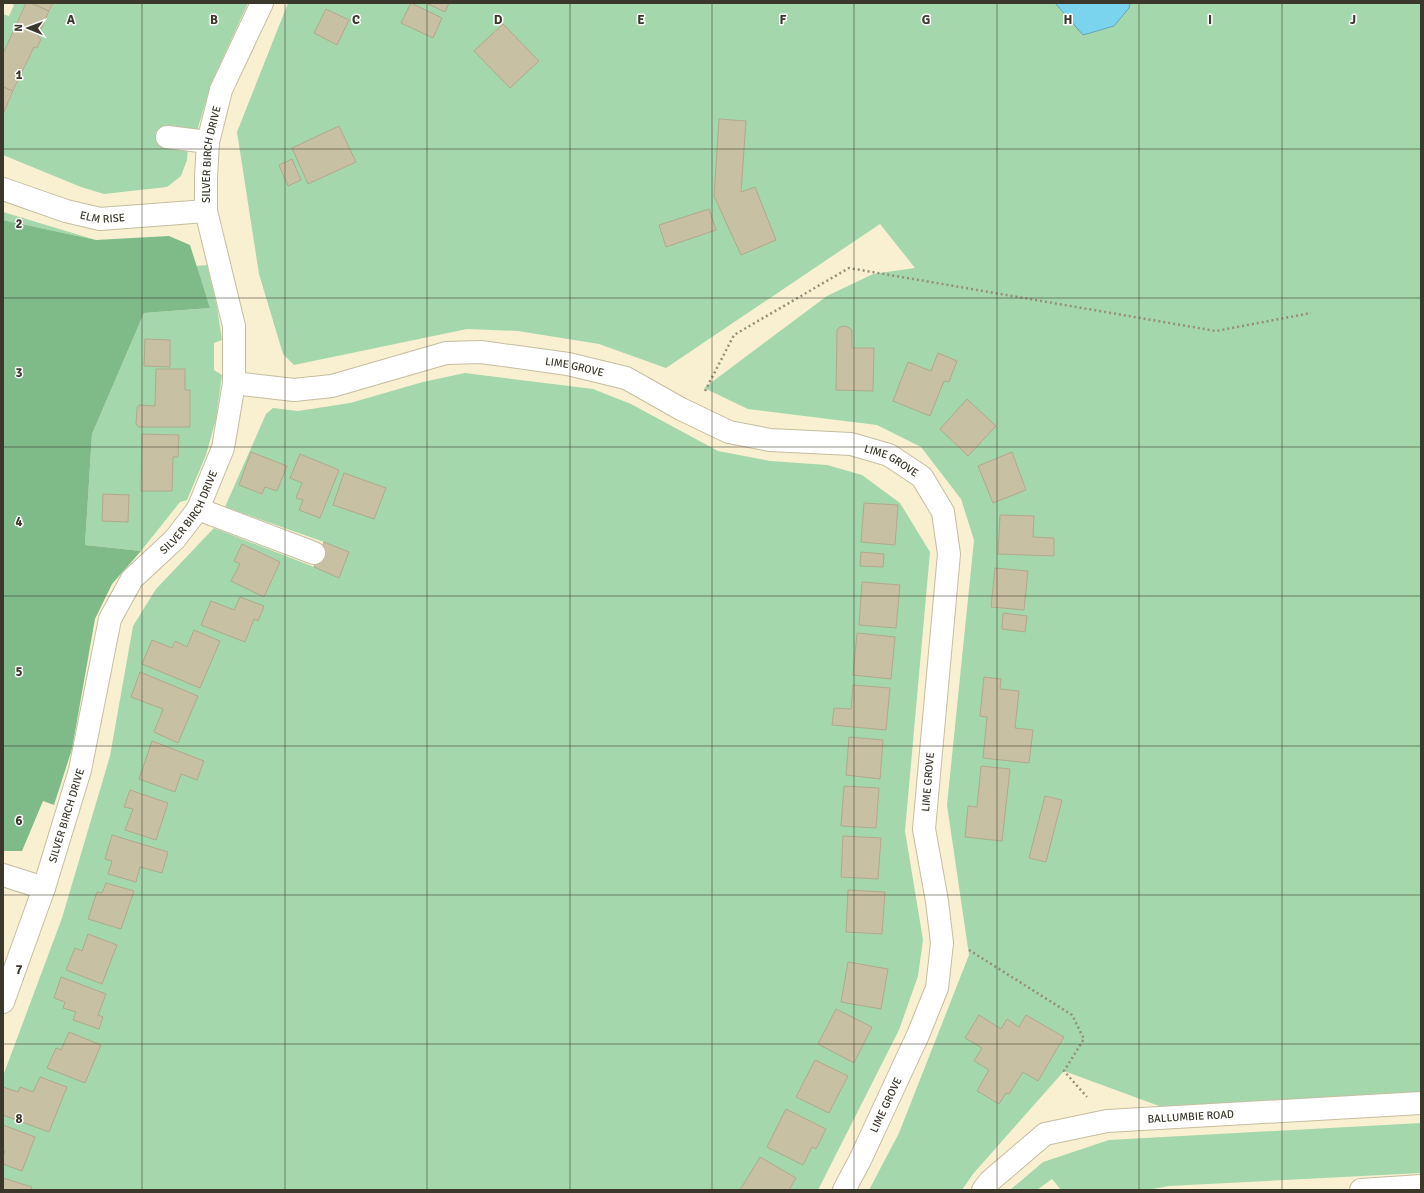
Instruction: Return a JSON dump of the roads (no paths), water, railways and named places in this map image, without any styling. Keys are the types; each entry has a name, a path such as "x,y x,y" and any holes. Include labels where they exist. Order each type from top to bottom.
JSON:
{"street":[{"name":"SILVER BIRCH DRIVE","path":"3,1002 44,888 80,770 110,619 132,579 175,539 198,508 223,448 234,383 234,326 206,211 208,142 222,90 262,3"},
{"path":"167,137 208,142"},
{"name":"ELM RISE","path":"3,188 66,211 100,219 206,211"},
{"name":"LIME GROVE","path":"234,383 294,390 332,386 446,353 481,352 568,364 626,378 692,414 729,432 770,440 851,444 889,455 922,477 943,512 949,554 924,829 937,901 942,943 937,988 918,1035 864,1154 844,1190"},
{"path":"198,508 314,553"},
{"path":"3,875 44,888"},
{"name":"BALLUMBIE ROAD","path":"983,1190 990,1181 1045,1134 1099,1123 1421,1103"},
{"path":"1361,1190 1421,1186"}],"water":[{"path":"1055,3 1130,3 1129,8 1114,26 1083,35"}]}
